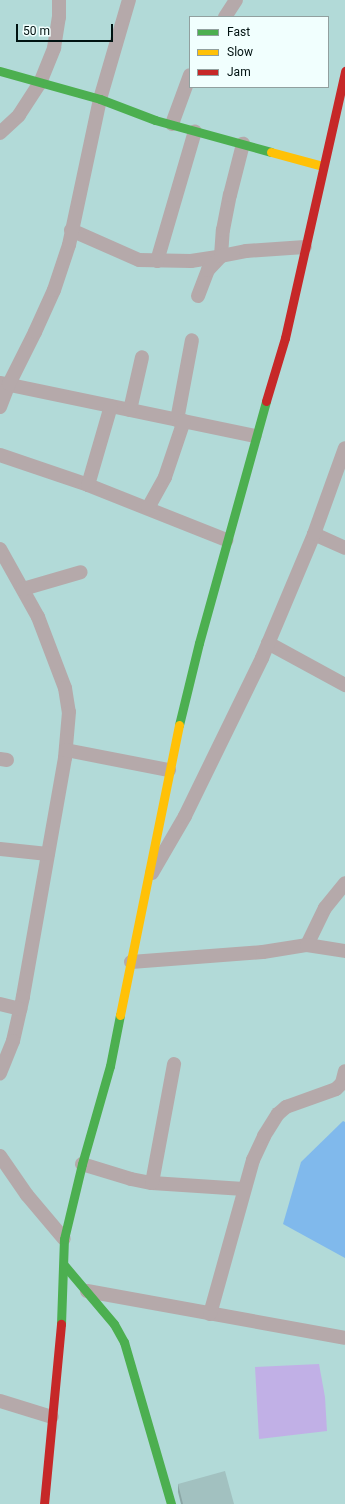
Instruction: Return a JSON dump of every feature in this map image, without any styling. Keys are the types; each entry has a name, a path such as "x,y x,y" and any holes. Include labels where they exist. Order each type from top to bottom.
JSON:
{"street":[{"path":"0,133 19,115 40,83 54,48 59,17 59,0"},
{"path":"0,407 4,383 35,332 54,290 69,245 100,100 129,0"},
{"path":"226,16 236,0"},
{"path":"0,71 100,100 195,131 323,166"},
{"path":"44,1504 61,1336 64,1239 82,1164 110,1066 169,770 199,643 255,436 285,338 323,166 341,114 345,71"},
{"path":"172,124 189,78"},
{"path":"157,261 195,131"},
{"path":"198,296 208,270 221,256 223,230 243,144"},
{"path":"71,230 139,260 191,261 246,251 305,247"},
{"path":"148,508 165,476 181,420 192,340"},
{"path":"130,410 142,357"},
{"path":"4,383 255,436"},
{"path":"88,485 111,406"},
{"path":"146,885 185,816 214,760 268,643 314,534 345,448"},
{"path":"0,455 88,485 226,540"},
{"path":"314,534 345,548"},
{"path":"0,549 38,617 65,688 69,712 66,750 20,1009 9,1055 0,1074"},
{"path":"23,589 81,572"},
{"path":"268,643 345,685"},
{"path":"66,750 169,770"},
{"path":"0,849 48,854"},
{"path":"307,945 325,908 345,883"},
{"path":"131,962 263,952 307,945 345,951"},
{"path":"0,1004 20,1009"},
{"path":"152,1183 174,1064"},
{"path":"210,1314 253,1160 278,1114 286,1107 336,1089 344,1080"},
{"path":"0,1156 26,1195 64,1239"},
{"path":"82,1164 132,1179 152,1183 244,1189"},
{"path":"64,1265 114,1324 124,1342 171,1504"},
{"path":"87,1291 345,1338"},
{"path":"0,1401 52,1417"}],"shaded area":[{"path":"319,1364 325,1397 327,1431 259,1439 255,1367"}],"water":[{"path":"343,1121 345,1122 345,1258 283,1224 301,1162"}],"building":[{"path":"225,1471 234,1504 183,1504 178,1484"}],"traffic: fast":[{"path":"0,71 100,99 155,120 271,152"},
{"path":"179,725 199,643 266,401"},
{"path":"61,1324 64,1239 82,1164 110,1066 120,1015"},
{"path":"64,1265 114,1324 124,1342 171,1504"}],"traffic: slow":[{"path":"271,152 323,166"},
{"path":"120,1015 179,725"}],"traffic: jam":[{"path":"266,401 285,338 345,71"},
{"path":"44,1504 61,1324"}]}
